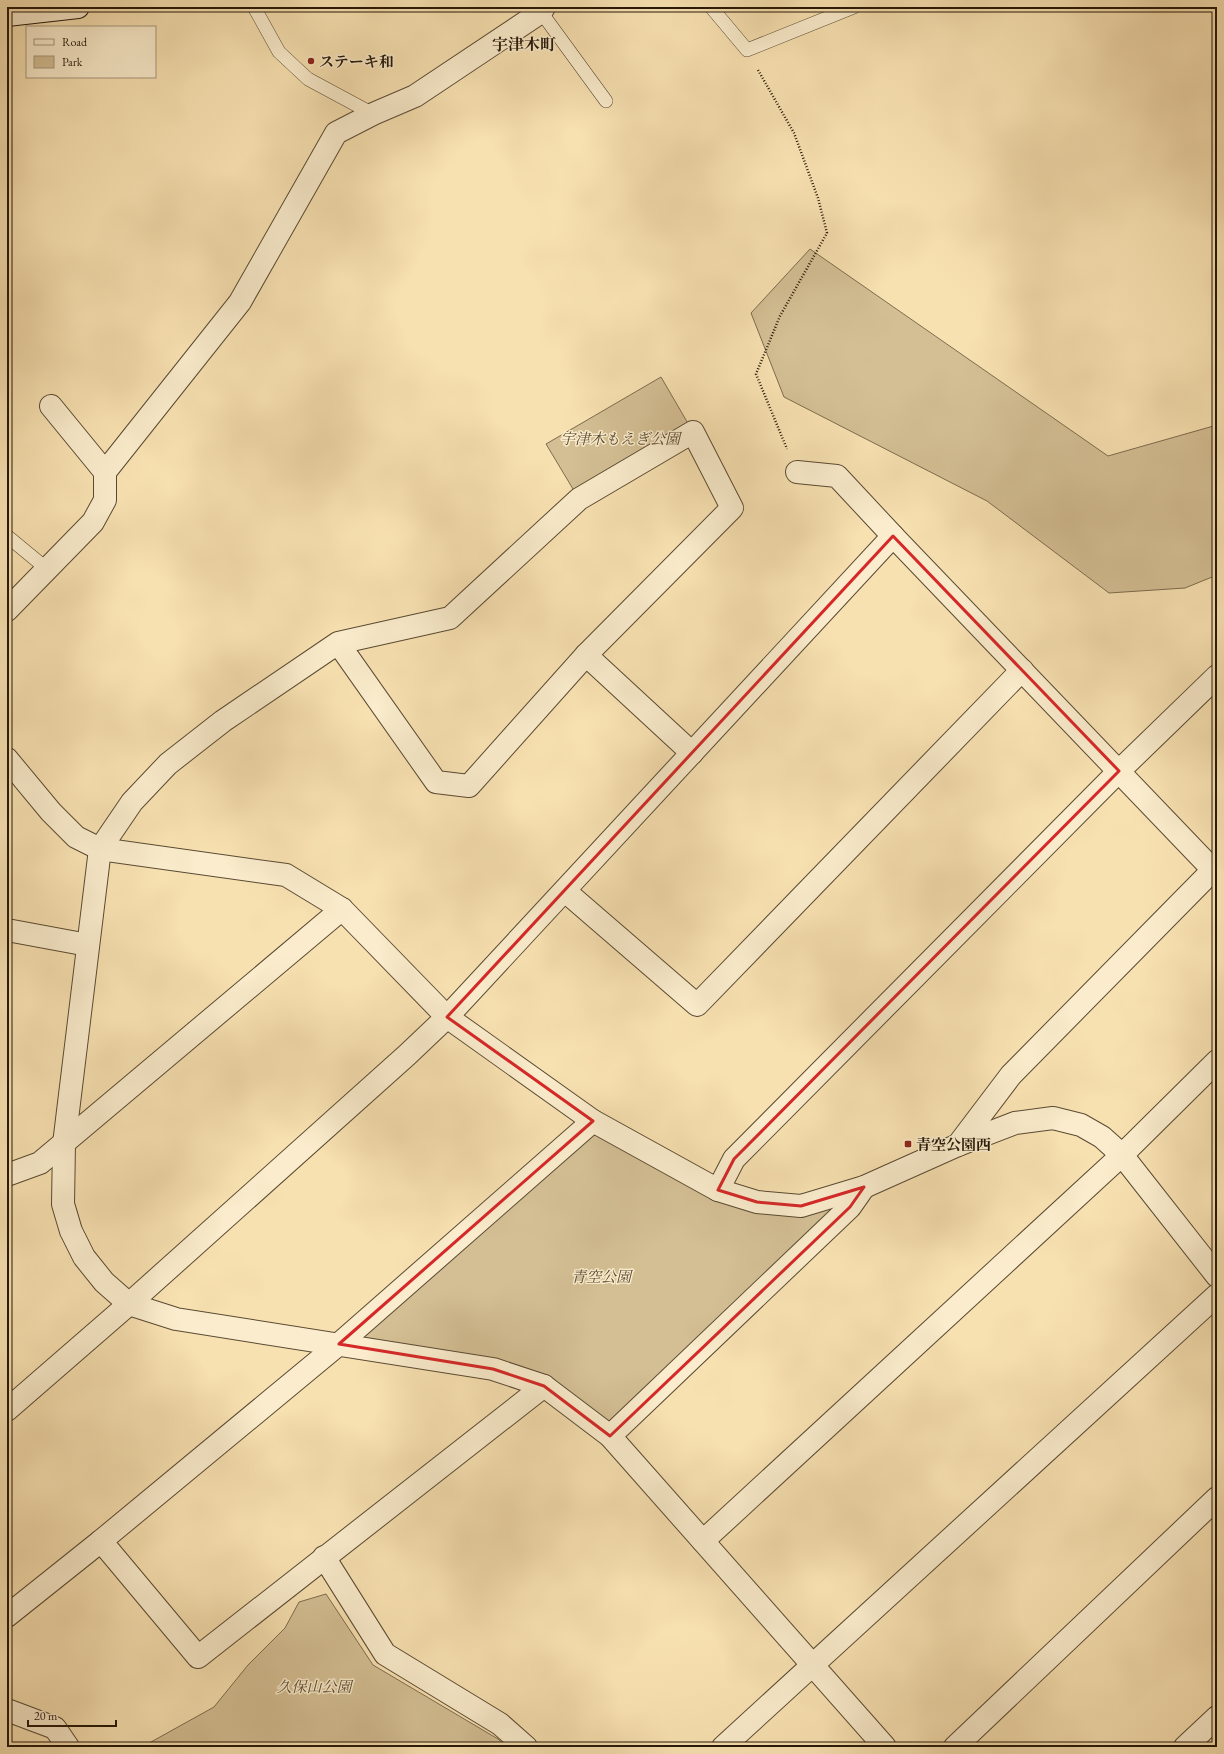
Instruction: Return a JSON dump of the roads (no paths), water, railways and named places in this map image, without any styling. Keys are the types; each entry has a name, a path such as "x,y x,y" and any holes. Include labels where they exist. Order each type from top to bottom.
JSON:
{"street":[{"path":"7,15 78,7"},
{"path":"7,610 93,522 105,500 105,472 240,302 336,133 415,96 543,10"},
{"path":"51,406 105,472"},
{"path":"338,643 436,782 469,786 586,655 732,508 693,432 579,500 450,618 338,643 223,721 168,764 132,802 100,849 64,1144 63,1204 71,1231 84,1257 104,1282 130,1304 176,1319 493,1369 544,1386 610,1436 885,1747"},
{"path":"797,472 837,476 1215,872 1011,1075 958,1145"},
{"path":"7,1410 130,1304 408,1055 447,1016 565,891 893,536"},
{"path":"586,655 692,753"},
{"path":"565,891 697,1005 1022,670"},
{"path":"718,1190 734,1159 1119,771 1217,676"},
{"path":"7,759 51,812 76,837 100,849 286,875 342,908 447,1016 593,1121 718,1190 757,1202 801,1206 864,1187 958,1145 1015,1123 1053,1118 1081,1125 1102,1137 1122,1155 1217,1276"},
{"path":"7,1175 40,1163 64,1144 342,908"},
{"path":"7,930 88,945"},
{"path":"703,1541 1122,1155 1217,1061"},
{"path":"7,1616 101,1541 339,1344 593,1121"},
{"path":"610,1436 850,1207 864,1187"},
{"path":"722,1747 1217,1296"},
{"path":"101,1541 198,1658 324,1557 544,1386"},
{"path":"955,1747 1217,1498"},
{"path":"324,1557 385,1654 500,1724 526,1747"},
{"path":"7,1710 55,1728 68,1747"},
{"path":"1185,1747 1217,1717"}],"lane":[{"path":"254,7 279,52 308,79 374,114"},
{"path":"712,7 747,50 854,7"},
{"path":"543,10 606,101"},
{"path":"7,536 47,569"}],"place":[{"name":"ステーキ和","path":"311,61"},
{"name":"青空公園西","path":"908,1144"}],"district":[{"name":"宇津木町","path":"524,44"}],"park label":[{"name":"宇津木もえぎ公園","path":"620,438"},
{"name":"青空公園","path":"601,1276"},
{"name":"久保山公園","path":"314,1686"}]}
